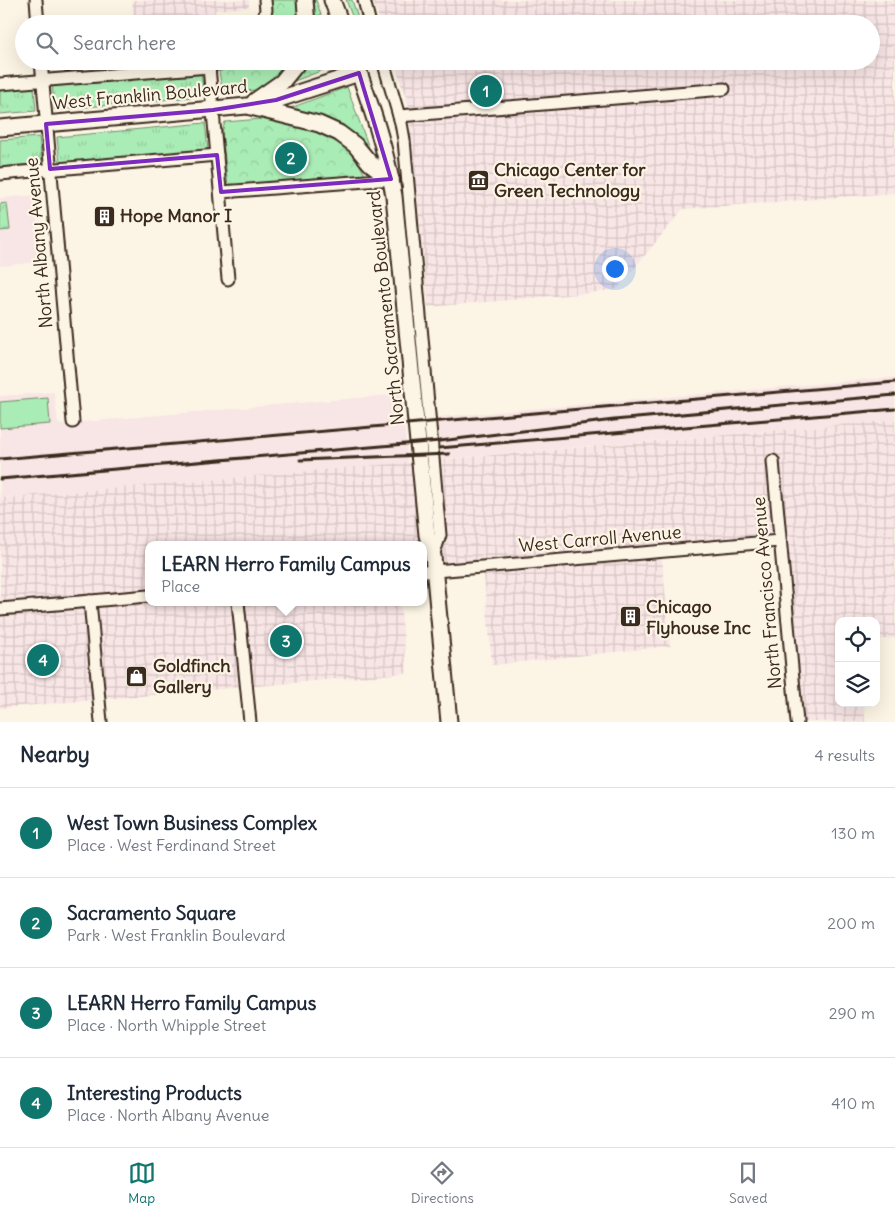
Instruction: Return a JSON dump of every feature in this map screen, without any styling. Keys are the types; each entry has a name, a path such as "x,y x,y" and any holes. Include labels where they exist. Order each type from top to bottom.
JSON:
{"street":[{"path":"36,0 37,15"},
{"path":"265,0 265,15"},
{"path":"305,0 306,15"},
{"path":"332,0 338,15"},
{"path":"364,0 368,15"},
{"name":"North Albany Avenue","path":"42,70 73,422"},
{"name":"West Franklin Boulevard","path":"0,84 173,70"},
{"path":"208,70 228,279"},
{"path":"247,106 282,82 292,70"},
{"name":"West Franklin Boulevard","path":"0,128 247,106 276,100 350,70"},
{"name":"North Sacramento Boulevard","path":"358,70 376,118 391,179 398,227 430,566 448,722"},
{"name":"North Sacramento Boulevard","path":"386,70 404,140 440,535 430,566"},
{"path":"399,116 724,89"},
{"path":"247,106 319,124 339,133 355,144 370,163 391,179"},
{"path":"0,174 217,155"},
{"path":"220,192 407,178"},
{"name":"North Francisco Avenue","path":"773,461 797,722"},
{"name":"West Carroll Avenue","path":"430,566 780,541"},
{"path":"0,609 145,596"},
{"path":"90,601 101,722"},
{"path":"238,606 250,722"}],"highlighted area":[{"path":"359,73 391,179 221,192 217,155 50,169 46,124 213,110 276,100"}],"shaded area":[{"path":"132,0 249,0 249,7 215,10 215,15 133,15"},
{"path":"373,0 895,0 895,193 683,209 617,289 428,307 408,105 397,70 880,70 880,15 378,15"},
{"path":"35,195 41,262 0,266 0,198"},
{"path":"895,377 895,420 442,459 438,417"},
{"path":"54,392 58,424 401,394 408,463 0,498 0,396"},
{"path":"895,420 895,638 880,640 880,617 835,617 835,707 864,707 865,722 803,722 785,532 661,546 670,646 492,665 483,564 427,568 427,541 145,541 145,606 400,606 407,673 0,708 0,498"}],"green space":[{"path":"271,0 300,0 301,15 272,14"},
{"path":"310,0 316,0 321,15 311,15"},
{"path":"346,0 352,0 357,15 352,15"},
{"path":"223,70 284,70 274,81 256,90 223,93 219,72"},
{"path":"298,70 323,70 289,83"},
{"path":"201,72 204,96 55,110 52,85"},
{"path":"34,87 36,111 0,114 0,89"},
{"path":"347,87 369,148 352,136 285,110"},
{"path":"261,119 287,120 337,139 353,152 365,175 228,187 222,132 225,122"},
{"path":"205,123 208,150 60,164 57,137"},
{"path":"39,137 42,163 0,167 0,140"},
{"path":"7,203 10,230 0,231 0,204"},
{"path":"48,398 50,424 0,428 0,402"}],"railway":[{"path":"0,459 895,382"},
{"path":"0,479 440,441 614,420 895,395"},
{"path":"439,448 895,409"},
{"path":"300,460 449,454"}],"place":[{"name":"West Town Business Complex","path":"486,91"},
{"name":"Sacramento Square","path":"291,158"},
{"name":"Chicago Center for Green Technology","path":"478,180"},
{"name":"Hope Manor I","path":"104,216"},
{"name":"Chicago Flyhouse Inc","path":"630,617"},
{"name":"LEARN Herro Family Campus","path":"286,641"},
{"name":"Interesting Products","path":"43,660"},
{"name":"Goldfinch Gallery","path":"137,676"}]}
